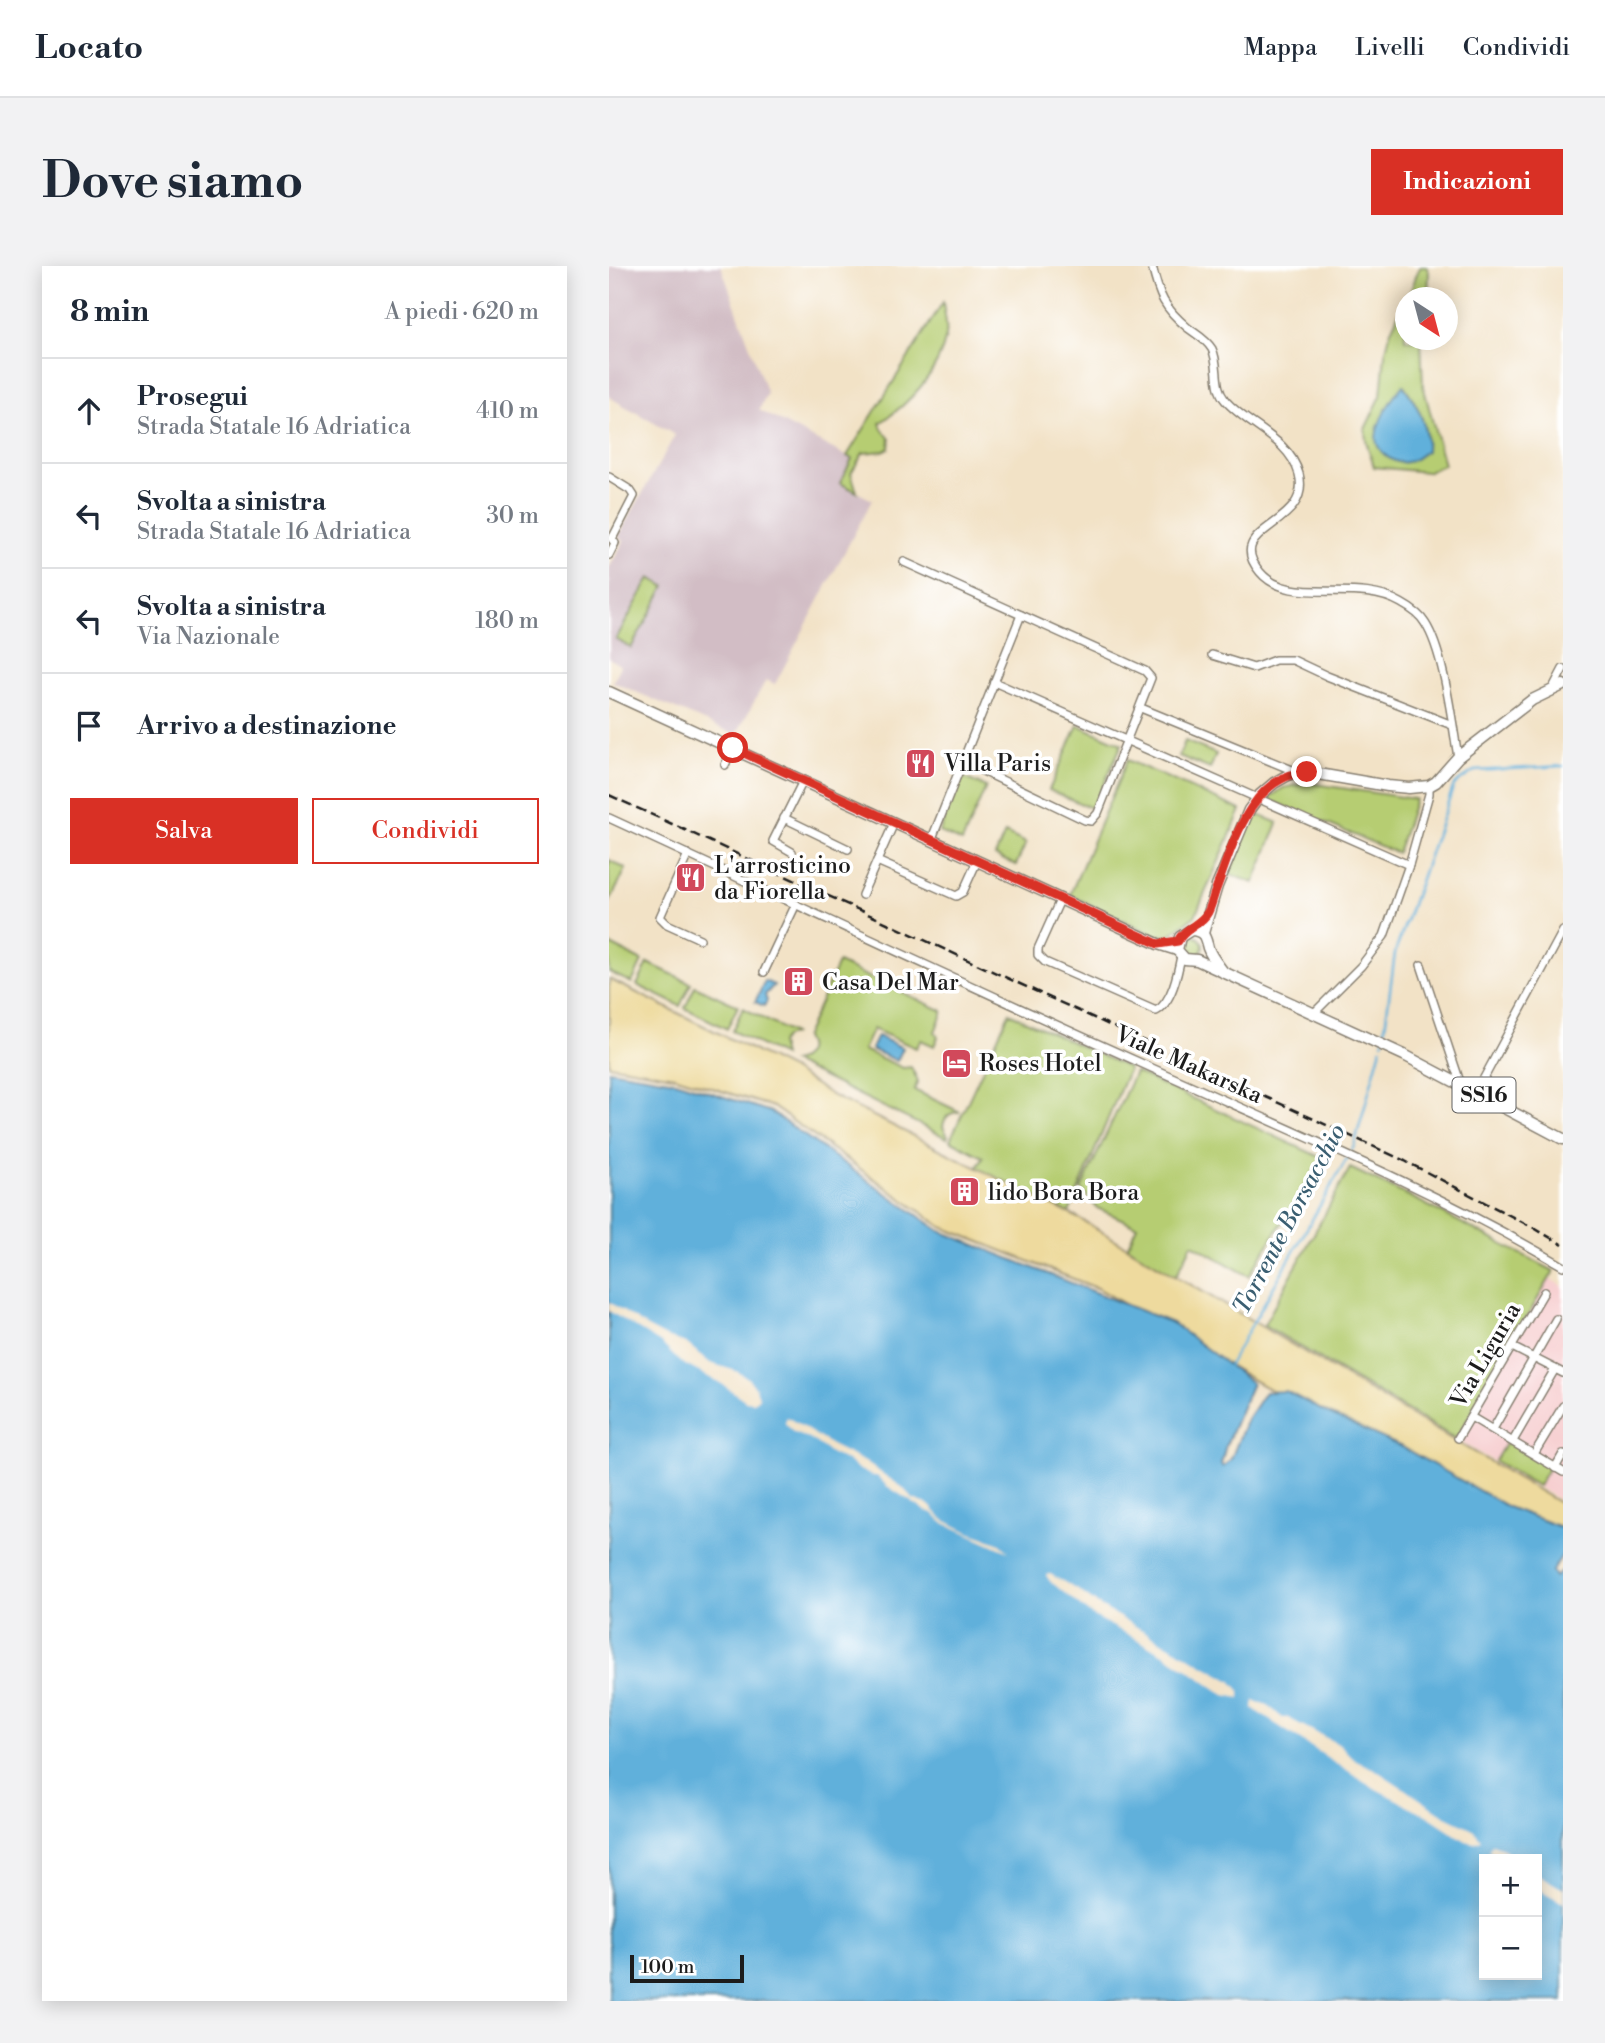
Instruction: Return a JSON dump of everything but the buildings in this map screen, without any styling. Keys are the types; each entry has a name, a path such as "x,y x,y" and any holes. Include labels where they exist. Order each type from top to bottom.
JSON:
{"main road":[{"path":"1197,931 1207,914 1256,799 1277,781 1297,773 1317,772 1388,786 1429,786 1458,757 1536,697 1558,687"},
{"name":"SS16","path":"609,692 733,748 793,770 803,781 931,841 1356,1032 1477,1091 1563,1139"},
{"path":"1208,948 1204,956 1184,953 1183,933 1197,931 1206,937 1208,948 1224,973"}],"street":[{"path":"1152,266 1159,295 1167,309 1213,351 1222,396 1282,446 1298,471 1300,488 1295,504 1282,519 1258,535 1251,544 1250,554 1255,565 1267,579 1285,589 1368,591 1391,598 1415,612 1425,623 1434,642 1458,757"},
{"path":"609,477 629,489 634,496 612,539 609,555"},
{"path":"904,562 1148,673 1151,683 1097,815 1089,821 962,761"},
{"path":"931,841 1021,615"},
{"path":"1212,655 1254,668 1275,660 1293,660 1452,725"},
{"path":"1558,687 1563,668"},
{"path":"994,682 1409,865"},
{"path":"1141,708 1297,773"},
{"path":"725,765 733,748"},
{"path":"792,852 773,841 803,781"},
{"path":"1314,1013 1349,979 1381,941 1391,921 1409,865 1429,786"},
{"name":"Viale Makarska","path":"609,818 1014,1006 1364,1164 1563,1266"},
{"path":"784,818 848,849"},
{"path":"862,895 894,823"},
{"path":"688,854 660,917 664,923 699,939"},
{"path":"877,861 956,896 963,892 977,861"},
{"path":"1061,900 1038,949 1038,955 1043,960 1154,1011 1163,1006 1184,953"},
{"path":"764,972 796,904"},
{"path":"1477,1091 1563,931"},
{"path":"1421,964 1459,1082"},
{"name":"Via Liguria","path":"1458,1438 1544,1292"},
{"path":"1493,1429 1556,1319"},
{"path":"1512,1347 1563,1373"},
{"path":"1513,1441 1555,1369"},
{"path":"1534,1454 1563,1406"},
{"path":"1471,1417 1563,1472"},
{"path":"1555,1468 1563,1454"}],"shaded area":[{"path":"609,266 721,266 767,394 759,410 852,459 840,483 872,500 775,684 766,680 736,735 613,682 621,666 609,658 609,568 624,541 618,537 675,435 609,397"},
{"path":"1549,1279 1563,1286 1563,1502 1456,1439"}],"green space":[{"path":"1421,266 1426,266 1429,272 1428,287 1412,287"},
{"path":"943,302 946,332 937,362 922,386 880,423 890,439 889,448 863,453 851,473 857,492 840,483 852,459 847,456"},
{"path":"1395,321 1395,350 1421,350 1423,385 1444,465 1427,472 1374,467 1365,429 1381,396 1385,354","holes":["1404,385 1424,424 1426,451"]},
{"path":"650,578 665,586 631,648 616,639"},
{"path":"1078,725 1122,744 1093,809 1049,790"},
{"path":"1185,741 1216,754 1210,769 1179,756"},
{"path":"1127,760 1241,810 1195,916 1168,936 1154,935 1070,895"},
{"path":"962,777 986,787 962,842 939,832"},
{"path":"1308,783 1415,799 1397,853 1268,799 1283,788"},
{"path":"1254,813 1278,823 1254,883 1229,874"},
{"path":"1005,833 1026,843 1016,865 995,856"},
{"path":"609,860 626,869 609,903"},
{"path":"1193,936 1200,939 1203,946 1200,953 1193,956 1186,953 1183,946 1186,939"},
{"path":"609,944 642,961 632,983 609,972"},
{"path":"648,963 691,983 680,1006 637,985"},
{"path":"838,963 943,1011 935,1032 938,1037 934,1046 921,1040 916,1048 873,1029 863,1050 903,1068 911,1067 918,1081 914,1090 960,1112 950,1114 945,1120 943,1127 947,1138 792,1062 806,1054 804,1038"},
{"path":"695,986 738,1006 727,1029 685,1008"},
{"path":"743,1008 793,1034 785,1037 780,1044 783,1056 732,1031"},
{"path":"1009,1013 1129,1068 1069,1213 977,1168 983,1157 950,1140"},
{"path":"1135,1072 1322,1158 1249,1276 1192,1244 1176,1276 1127,1247 1137,1226 1097,1208 1081,1189"},
{"path":"1350,1168 1554,1271 1456,1439 1264,1325"},
{"path":"1506,1442 1549,1467 1538,1486 1495,1461"}],"sand":[{"path":"609,979 789,1068 833,1096 1080,1219 1563,1505 1563,1536 1386,1458 1099,1289 942,1227 773,1107 674,1076 609,1065"}],"water":[{"path":"1403,385 1421,416 1426,442 1426,451 1407,462 1391,459 1382,453 1376,438 1382,417"},
{"path":"765,981 774,985 765,995 767,1001 764,1006 755,1002"},
{"path":"877,1036 903,1048 897,1061 871,1049"},
{"path":"609,1070 675,1081 771,1112 940,1231 1172,1323 1252,1383 1226,1445 1221,1464 1223,1467 1231,1459 1247,1419 1265,1392 1286,1391 1402,1447 1510,1508 1563,1528 1563,1554 1552,1571 1555,1577 1563,1570 1563,2001 609,2001"}],"pier":[{"path":"609,1302 647,1327 686,1343 710,1363 736,1371 748,1378 759,1397 754,1402 746,1401 722,1384 680,1362 661,1343 609,1311"},
{"path":"787,1417 831,1445 865,1462 902,1487 913,1499 929,1505 942,1519 970,1533 998,1542 1009,1552 942,1522 933,1513 887,1486 877,1476 858,1469 847,1460 793,1432 785,1423"},
{"path":"1050,1574 1100,1606 1231,1681 1240,1691 1240,1698 1225,1695 1166,1655 1090,1614 1050,1581 1046,1575"},
{"path":"1254,1701 1268,1705 1282,1718 1288,1718 1338,1744 1356,1761 1374,1769 1444,1815 1473,1829 1481,1840 1474,1843 1466,1841 1428,1816 1376,1789 1259,1713 1253,1708"},
{"path":"1492,1844 1510,1854 1492,1854 1489,1850"},
{"path":"1542,1877 1563,1889 1563,1903 1542,1891"}],"waterway":[{"name":"Torrente Borsacchio","path":"1383,1042 1395,953 1454,785 1474,771 1563,766"},
{"name":"Torrente Borsacchio","path":"1229,1365 1354,1146 1381,1048"}],"railway":[{"path":"609,795 1405,1161 1563,1245"}],"place":[{"name":"Villa Paris","path":"921,763"},
{"name":"L'arrosticino da Fiorella","path":"691,878"},
{"name":"Casa Del Mar","path":"799,982"},
{"name":"Roses Hotel","path":"956,1063"},
{"name":"lido Bora Bora","path":"965,1192"}],"route":[{"path":"733,748 1158,944 1178,941 1183,933 1191,930 1207,914 1249,810 1256,799 1282,778 1307,772"}]}
